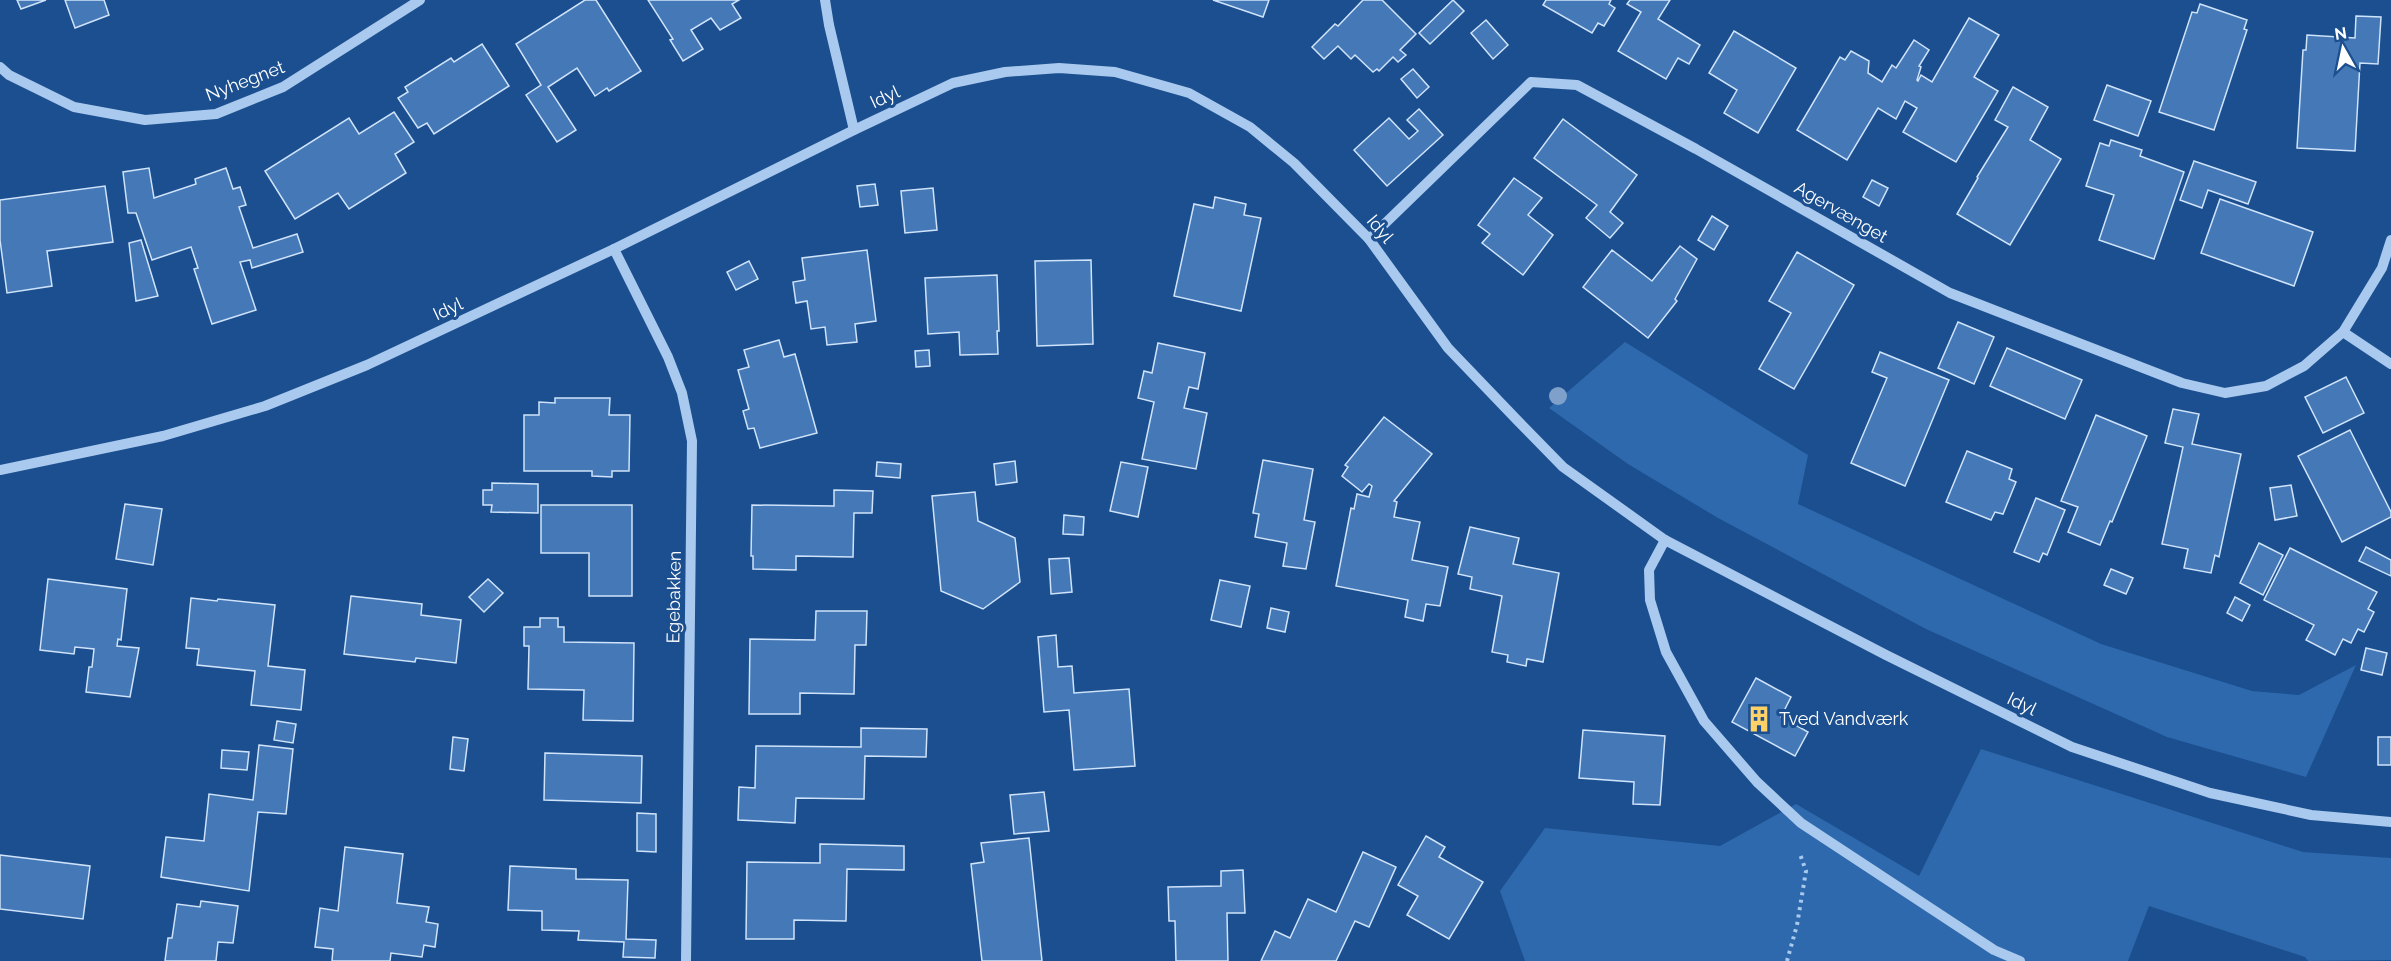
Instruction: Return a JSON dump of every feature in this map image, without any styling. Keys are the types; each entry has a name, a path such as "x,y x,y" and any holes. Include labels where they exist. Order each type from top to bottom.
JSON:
{"street":[{"name":"Nyhegnet","path":"0,67 9,75 74,107 145,120 216,114 283,87 420,0"},
{"path":"825,0 854,130"},
{"name":"Idyl","path":"0,470 163,436 266,406 367,365 614,249 953,83 1005,72 1059,68 1115,72 1189,93 1250,128 1294,163 1369,239 1448,348 1563,467 1665,540 2073,747 2210,793 2311,815 2391,822"},
{"name":"Agervænget","path":"1369,239 1531,82 1577,85 1696,149 1950,293 2182,383 2225,393 2266,386 2304,366 2343,332 2382,268 2391,240"},
{"name":"Egebakken","path":"614,249 668,357 682,393 693,441 686,961"},
{"path":"2343,332 2391,364"},
{"path":"1665,540 1650,570 1650,600 1666,652 1704,721 1757,782 1800,823 1994,951 2020,961"}],"path":[{"path":"1787,961 1797,925 1806,872 1795,837 1800,823"}],"shaded area":[{"path":"1625,342 1808,455 1798,504 2101,644 2252,691 2299,695 2356,665 2306,777 2167,737 1926,629 1718,518 1628,464 1549,408"},
{"path":"1981,749 2303,852 2391,858 2391,960 2308,961 2305,957 2149,906 2128,961 1525,961 1500,891 1545,828 1720,846 1796,804 1919,876"}],"building":[{"path":"17,0 46,0 21,9"},
{"path":"65,0 104,0 109,15 75,28"},
{"path":"585,0 596,0 641,71 609,91 607,88 595,96 577,68 548,87 576,130 557,142 526,95 541,85 516,44"},
{"path":"648,0 739,0 732,4 741,18 720,30 711,18 691,30 703,49 683,61 670,40 673,39"},
{"path":"1213,0 1269,0 1263,17"},
{"path":"1363,0 1382,0 1416,34 1400,50 1406,55 1398,62 1393,57 1379,71 1377,69 1373,72 1355,55 1351,59 1338,46 1324,59 1312,47 1335,24 1338,26"},
{"path":"1453,0 1464,11 1430,44 1419,33"},
{"path":"1546,0 1611,0 1609,4 1615,8 1604,26 1598,23 1592,33 1543,5"},
{"path":"1630,0 1670,0 1658,19 1700,45 1689,64 1678,58 1666,79 1618,51 1641,12 1627,4"},
{"path":"2200,4 2247,20 2244,29 2247,30 2214,130 2159,112 2192,12 2197,13"},
{"path":"2356,16 2381,17 2378,64 2360,63 2355,151 2297,148 2303,50 2306,50 2307,35 2355,38"},
{"path":"1969,18 1999,35 1974,77 1998,91 1956,162 1903,132 1917,108 1905,101 1896,119 1878,108 1847,160 1797,130 1840,57 1845,60 1851,51 1869,61 1868,73 1882,82 1892,65 1896,68 1914,40 1929,50 1919,66 1921,67 1917,80 1921,75 1932,82"},
{"path":"1486,20 1508,45 1493,59 1471,33"},
{"path":"1734,31 1796,68 1758,133 1724,113 1737,90 1709,73"},
{"path":"482,44 509,86 434,134 427,123 418,128 398,98 408,92 405,87 451,58 454,62"},
{"path":"1413,69 1429,87 1417,98 1401,79"},
{"path":"2107,85 2151,101 2138,136 2094,120"},
{"path":"2013,87 2048,107 2030,140 2061,159 2010,245 1957,214 2008,127 1995,120"},
{"path":"1419,109 1443,135 1387,186 1354,150 1389,118 1409,139 1418,131 1407,120"},
{"path":"394,112 414,142 395,154 406,173 349,209 338,193 295,219 265,171 349,118 359,134"},
{"path":"1563,119 1637,175 1610,212 1623,223 1610,238 1586,218 1597,205 1534,158"},
{"path":"2111,140 2142,150 2140,156 2184,172 2154,259 2099,240 2114,195 2086,186 2100,143 2109,146"},
{"path":"2194,161 2256,182 2248,204 2208,190 2202,208 2180,200"},
{"path":"149,168 154,198 196,184 195,179 226,168 233,189 240,187 246,205 239,207 253,248 297,234 303,252 252,268 250,260 240,262 256,310 212,324 194,269 198,268 191,247 152,260 136,213 128,213 123,172"},
{"path":"1514,178 1542,198 1528,215 1553,235 1523,275 1482,243 1490,234 1478,225"},
{"path":"1872,180 1888,188 1879,206 1863,197"},
{"path":"875,184 878,205 860,207 857,186"},
{"path":"105,186 113,242 47,251 52,286 7,293 0,240 0,200"},
{"path":"933,188 937,230 905,233 901,191"},
{"path":"1215,197 1246,204 1244,215 1261,218 1241,311 1174,296 1194,204 1213,208"},
{"path":"2220,199 2313,232 2294,286 2201,253"},
{"path":"1712,216 1728,226 1714,250 1698,240"},
{"path":"141,240 158,296 136,301 129,243"},
{"path":"1680,246 1697,259 1675,299 1677,301 1648,338 1583,287 1612,250 1652,281"},
{"path":"867,250 876,321 855,324 857,342 827,345 825,327 811,329 807,301 796,303 793,282 805,280 802,258"},
{"path":"1797,252 1854,285 1794,389 1759,369 1791,313 1769,301"},
{"path":"1091,260 1093,344 1037,346 1035,261"},
{"path":"749,261 758,279 736,290 727,272"},
{"path":"997,275 998,354 960,355 959,332 928,334 925,278"},
{"path":"1958,322 1994,337 1974,384 1938,368"},
{"path":"779,340 784,357 795,354 817,433 760,448 754,428 748,429 743,411 749,409 738,370 749,367 744,350"},
{"path":"1158,343 1205,353 1198,389 1189,387 1184,408 1207,413 1196,469 1142,459 1154,402 1138,398 1144,371 1152,373"},
{"path":"2007,348 2082,380 2065,419 1990,386"},
{"path":"929,350 930,366 916,367 915,351"},
{"path":"1880,352 1949,380 1905,486 1851,463 1887,378 1872,372"},
{"path":"2346,377 2364,413 2323,433 2305,397"},
{"path":"555,398 610,398 609,415 630,415 629,471 612,471 612,477 592,476 592,471 524,471 524,415 539,415 539,402 555,403"},
{"path":"2173,409 2199,414 2192,444 2241,454 2219,557 2215,555 2211,573 2184,568 2188,549 2162,544 2183,447 2165,443"},
{"path":"2096,415 2147,436 2112,522 2110,521 2100,545 2068,532 2078,507 2061,501"},
{"path":"1384,417 1432,454 1394,501 1397,502 1394,517 1420,522 1412,560 1448,567 1440,606 1426,604 1423,621 1405,617 1408,600 1336,586 1351,508 1354,509 1357,494 1369,497 1372,486 1369,484 1362,492 1342,476 1348,467 1345,465"},
{"path":"2350,430 2391,512 2391,517 2342,542 2298,456"},
{"path":"1967,451 2012,469 2009,479 2016,482 2003,514 1995,512 1991,520 1946,502"},
{"path":"1263,460 1313,469 1304,520 1315,522 1306,569 1283,566 1287,543 1255,537 1259,514 1253,513"},
{"path":"1015,461 1017,482 996,485 994,464"},
{"path":"877,462 901,464 900,478 876,476"},
{"path":"1121,462 1148,467 1138,517 1110,511"},
{"path":"492,483 538,484 538,513 491,512 492,505 483,505 483,490 492,490"},
{"path":"2291,485 2297,516 2275,520 2270,488"},
{"path":"834,490 873,491 872,513 854,513 853,557 796,556 796,570 753,569 752,505 834,506"},
{"path":"975,492 978,521 1015,538 1020,582 983,609 941,591 932,496"},
{"path":"2036,498 2065,510 2047,555 2043,553 2039,562 2014,552"},
{"path":"125,504 162,509 153,565 116,559"},
{"path":"541,505 632,505 632,596 589,596 589,553 541,553"},
{"path":"1064,515 1084,517 1083,535 1063,534"},
{"path":"1470,527 1519,538 1513,564 1559,573 1543,662 1527,659 1526,666 1507,662 1508,655 1492,652 1502,596 1470,589 1472,577 1458,574"},
{"path":"2259,543 2283,555 2263,595 2240,583"},
{"path":"2366,547 2391,560 2391,576 2359,561"},
{"path":"2290,548 2377,592 2368,609 2374,612 2364,632 2358,629 2351,643 2343,639 2335,655 2306,640 2314,625 2264,600"},
{"path":"1069,558 1072,592 1051,594 1049,559"},
{"path":"2111,569 2133,578 2126,594 2104,585"},
{"path":"48,579 127,589 121,640 118,639 117,646 139,648 130,697 86,692 94,649 75,647 74,654 40,650"},
{"path":"488,579 503,593 484,612 469,597"},
{"path":"1220,580 1250,586 1241,627 1211,620"},
{"path":"351,596 422,604 421,615 461,620 456,663 416,658 415,662 344,654"},
{"path":"2235,597 2250,605 2242,621 2227,613"},
{"path":"191,598 275,605 268,666 305,670 301,710 251,705 255,671 197,665 199,649 186,648"},
{"path":"1271,608 1289,612 1285,632 1267,628"},
{"path":"816,611 867,611 866,645 855,645 854,694 800,693 800,714 749,714 750,639 815,640"},
{"path":"540,618 558,618 558,627 564,627 564,642 634,643 633,721 583,720 584,690 528,689 529,646 524,646 524,627 540,627"},
{"path":"1056,635 1058,667 1072,666 1074,693 1129,689 1135,766 1074,770 1069,710 1044,712 1038,637"},
{"path":"2366,648 2387,653 2382,675 2361,670"},
{"name":"Tved Vandværk","path":"1756,678 1791,697 1781,717 1808,732 1795,756 1732,722"},
{"path":"277,721 296,724 293,743 274,740"},
{"path":"861,728 927,729 926,757 865,756 864,799 796,798 795,823 738,820 739,787 755,788 756,746 861,747"},
{"path":"1583,730 1665,736 1660,805 1633,804 1634,782 1579,778"},
{"path":"453,737 468,739 464,771 450,769"},
{"path":"2378,737 2391,737 2391,765 2378,765"},
{"path":"259,745 293,749 286,814 258,812 249,891 161,877 166,837 204,841 209,794 253,800"},
{"path":"222,750 249,752 247,770 221,768"},
{"path":"545,753 642,756 641,803 544,800"},
{"path":"1044,792 1049,831 1014,834 1010,795"},
{"path":"637,813 656,814 656,852 637,851"},
{"path":"1426,836 1445,847 1439,857 1483,882 1449,939 1407,915 1418,896 1398,885"},
{"path":"1029,838 1042,961 982,961 971,864 984,862 981,843"},
{"path":"820,844 904,846 904,870 847,869 846,921 794,920 794,939 746,939 747,862 820,863"},
{"path":"345,847 403,854 397,903 429,907 426,922 438,924 435,947 424,945 422,957 391,953 390,961 332,961 333,949 315,947 320,908 338,911"},
{"path":"1363,852 1396,867 1369,927 1355,921 1336,961 1261,961 1275,931 1290,938 1308,899 1336,912"},
{"path":"0,855 90,866 83,919 0,909"},
{"path":"510,866 576,869 576,879 628,880 626,939 656,940 655,958 623,957 624,942 578,940 579,931 542,930 542,911 508,910"},
{"path":"1243,870 1245,913 1227,913 1228,961 1176,961 1175,921 1169,921 1168,887 1221,886 1221,871"},
{"path":"201,901 238,906 233,943 218,942 216,961 165,961 168,938 172,938 177,904 200,907"}],"place":[{"name":"Tved Vandværk","path":"1759,719"}]}
